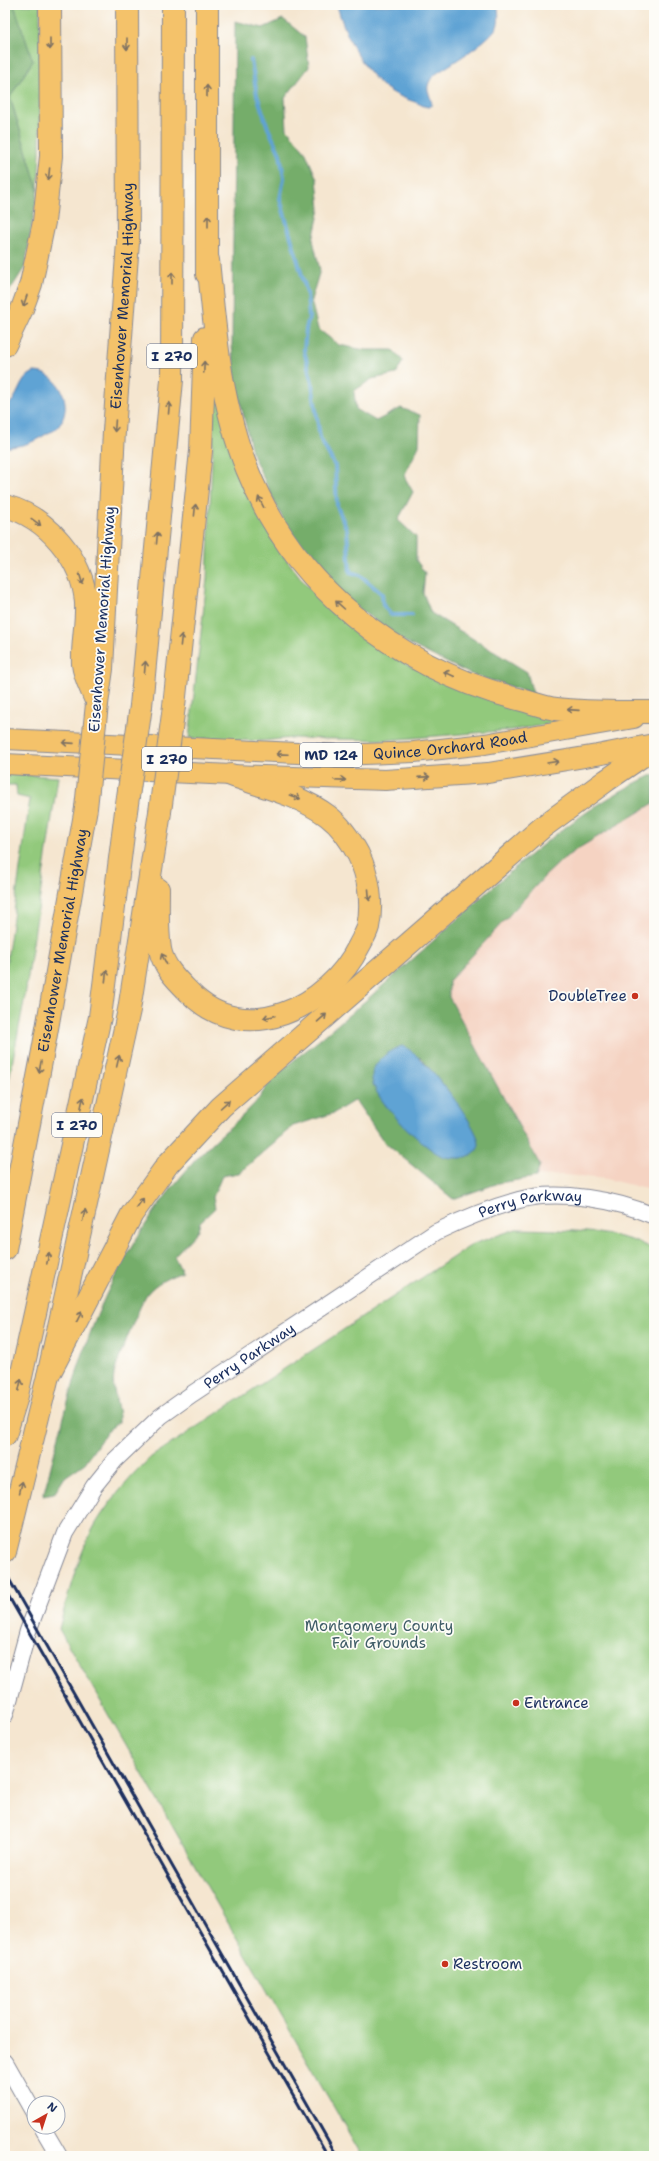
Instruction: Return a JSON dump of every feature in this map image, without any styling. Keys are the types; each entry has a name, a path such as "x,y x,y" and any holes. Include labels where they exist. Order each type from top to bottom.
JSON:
{"highway":[{"path":"5,344 22,309 31,284 44,222 51,156 50,5"},
{"name":"Eisenhower Memorial Highway","path":"5,1249 43,1051 86,808 102,669 114,431 128,242 126,5"},
{"name":"I 270","path":"5,1435 16,1400 100,1017 141,706 172,380 173,5"},
{"name":"I 270","path":"5,1552 48,1376 129,1010 160,812 174,706 201,451 208,260 207,5"},
{"path":"208,260 219,364 234,432 246,468 262,503 286,541 337,603 372,632 416,658 479,688 555,709 654,713"},
{"path":"5,506 30,518 48,530 63,545 78,569 86,604 83,665 97,704"},
{"path":"48,1376 132,1214 168,1164 221,1107 544,826 654,748"},
{"path":"156,836 160,950 172,975 195,998 213,1010 233,1018 247,1019 269,1018 296,1009 320,994 350,964 368,928 370,904 368,883 362,862 351,842 330,817 303,800 231,775"}],"main road":[{"name":"Quince Orchard Road","path":"5,739 340,756 414,752 485,744 654,713"},
{"name":"Quince Orchard Road","path":"5,764 231,775 385,780 472,774 589,757 654,744"}],"street":[{"name":"Perry Parkway","path":"5,1715 28,1631 65,1533 94,1486 115,1460 161,1416 436,1232 468,1216 520,1199 543,1196 574,1197 616,1203 654,1216"},
{"path":"5,2062 26,2099"},
{"path":"46,2135 58,2156"}],"shaded area":[{"path":"654,791 654,1191 607,1179 565,1175 534,1176 439,978 550,857"}],"green space":[{"path":"5,5 14,5 33,61 10,97 38,190 25,267 5,298"},
{"path":"14,5 40,5 40,152 38,190 10,97 32,61"},
{"path":"283,19 305,37 309,67 285,98 287,129 305,151 317,179 320,209 313,240 320,270 311,300 318,329 339,345 365,350 393,350 403,361 396,374 372,379 354,391 356,409 376,421 401,408 420,415 419,446 404,476 413,492 398,520 416,537 416,560 425,573 423,593 431,613 527,672 533,694 470,674 405,642 341,596 290,534 253,456 236,384 232,346 235,21 263,28"},
{"path":"215,389 280,551 303,581 328,608 382,651 411,667 584,719 512,730 387,740 292,738 261,741 189,738 207,579"},
{"path":"5,773 58,777 25,996 5,1101 5,974 30,799 17,796 16,785 5,785"},
{"path":"654,774 654,803 563,859 544,877 449,981 449,997 540,1165 536,1177 499,1183 453,1199 384,1142 355,1100 334,1113 293,1126 239,1173 222,1176 213,1197 215,1208 200,1222 198,1231 174,1256 182,1272 163,1281 150,1290 134,1321 119,1358 113,1380 119,1422 107,1431 85,1463 65,1477 54,1494 43,1496 76,1375 97,1316 109,1288 124,1260 152,1215 173,1186 208,1147 250,1109 269,1083 282,1070 370,997 499,882 557,833 620,791","holes":["420,1057 446,1088 477,1137 428,1147 385,1105"]},
{"name":"Montgomery County Fair Grounds","path":"516,1229 606,1234 640,1243 654,1250 654,2156 362,2156 59,1629 75,1572 93,1528 116,1495 151,1457 473,1244"}],"water":[{"path":"337,5 497,5 498,24 495,30 488,37 433,76 428,84 432,105 427,107 393,93 372,75 356,52 350,40"},
{"path":"34,372 44,374 52,378 63,393 65,412 62,421 55,430 32,442 5,448 5,407 13,400 24,379"},
{"path":"402,1046 422,1060 447,1090 470,1122 479,1144 477,1150 471,1155 461,1158 449,1158 444,1157 432,1150 410,1132 388,1109 380,1097 374,1086 372,1077 375,1066 382,1057 392,1050"}],"waterway":[{"path":"251,60 257,95 268,128 280,154 284,178 280,199 307,293 309,317 304,350 312,383 320,438 335,466 337,506 347,530 350,572 360,575 382,594 383,605 391,615 412,615"}],"railway":[{"path":"5,1572 337,2156"},
{"path":"5,1590 328,2156"}],"place":[{"name":"DoubleTree","path":"635,996"},
{"name":"Entrance","path":"516,1703"},
{"name":"Restroom","path":"445,1964"}]}
